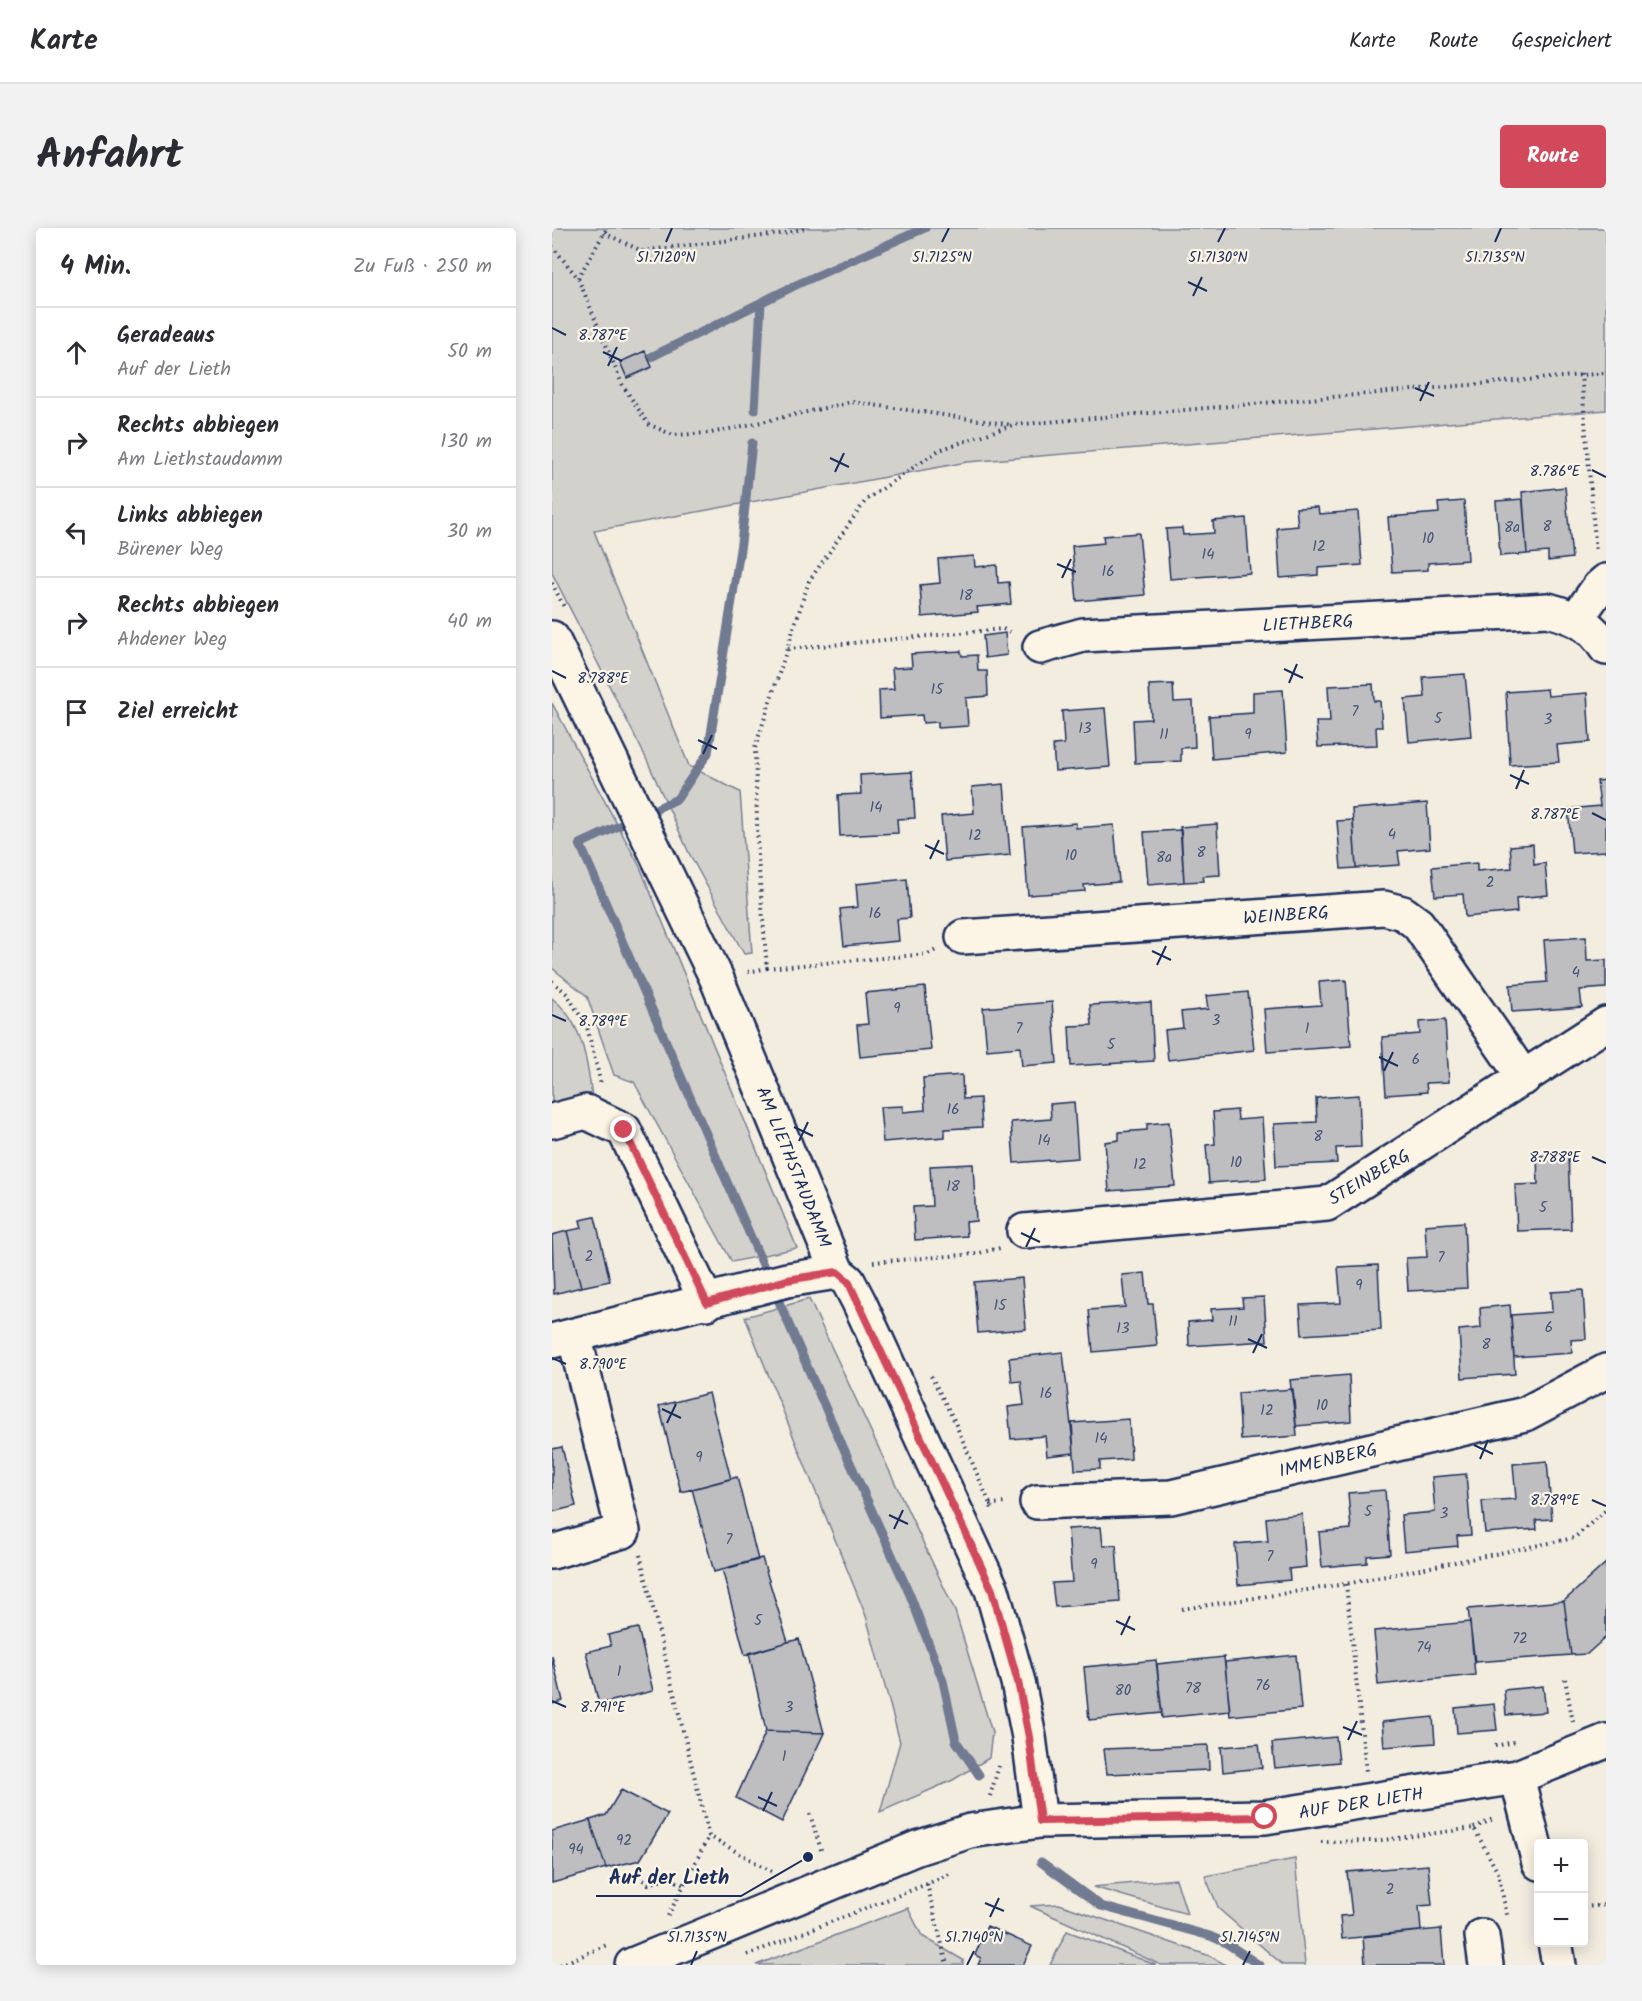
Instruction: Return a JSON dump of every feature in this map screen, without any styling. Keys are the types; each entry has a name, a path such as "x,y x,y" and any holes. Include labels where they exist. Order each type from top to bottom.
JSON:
{"street":[{"path":"1577,618 1599,587 1606,581"},
{"name":"LIETHBERG","path":"1040,646 1083,636 1548,610 1577,618 1600,639 1606,648"},
{"name":"AM LIETHSTAUDAMM","path":"552,638 716,977 843,1276 960,1518 992,1590 1018,1682 1029,1737 1040,1821"},
{"name":"WEINBERG","path":"963,937 1384,908 1403,913 1418,924 1524,1078"},
{"name":"STEINBERG","path":"1024,1231 1327,1204 1606,1024"},
{"path":"552,1121 586,1112 624,1130 707,1303"},
{"path":"552,1552 623,1531 563,1338 707,1303 773,1284 843,1276"},
{"name":"IMMENBERG","path":"1037,1502 1171,1497 1525,1414 1606,1371"},
{"name":"AUF DER LIETH","path":"632,1965 917,1848 970,1831 1040,1821 1265,1817 1372,1802 1517,1777 1606,1741"},
{"path":"1517,1777 1534,1843"},
{"path":"1556,1947 1559,1965"}],"path":[{"path":"578,278 605,230 642,251 787,233 805,228"},
{"path":"552,246 578,278 622,384 648,424 674,435 711,433 852,402 1013,425 1581,374 1606,374"},
{"path":"1581,374 1596,546"},
{"path":"767,968 758,858 755,748 809,581 866,500 939,450 1013,425"},
{"path":"788,649 1003,629 1040,646"},
{"path":"716,977 767,968 928,954 963,937"},
{"path":"552,981 567,994 587,1027 598,1079 624,1130"},
{"path":"843,1276 871,1262 975,1254 1010,1246 1024,1231"},
{"path":"960,1518 991,1504 1037,1502"},
{"path":"1182,1610 1346,1584 1574,1538 1606,1510"},
{"path":"623,1531 637,1543 709,1836 665,1920 676,1948"},
{"path":"1346,1584 1366,1772 1372,1802"},
{"path":"1565,1679 1573,1723"},
{"path":"989,1800 1002,1759"},
{"path":"810,1814 833,1882"},
{"path":"1316,1843 1375,1841 1474,1828 1498,1873 1492,1940"},
{"path":"709,1836 774,1874 786,1902"},
{"path":"917,1848 947,1965"},
{"path":"744,1956 927,1884 957,1869"},
{"path":"644,1880 648,1884 669,1878 684,1885"},
{"path":"1588,1907 1606,1905"}],"shaded area":[{"path":"552,228 1606,228 1606,410 967,462 594,531 689,766 740,792 752,953 744,954 689,853 645,756 552,573"},
{"path":"552,703 640,867 797,1248 732,1262 634,1082 614,1075 587,996 552,968"},
{"path":"552,998 571,1019 577,1030 585,1056 592,1097 552,1105"},
{"path":"809,1299 955,1611 992,1732 989,1758 953,1780 880,1812 900,1742 866,1616 745,1317"},
{"path":"1295,1859 1305,1965 1283,1965 1219,1909 1205,1876"},
{"path":"1176,1879 1187,1914 1093,1887"},
{"path":"1059,1904 1210,1956 1226,1965 1161,1965 1030,1906"},
{"path":"908,1908 922,1936 963,1960 963,1965 756,1965"},
{"path":"1067,1931 1156,1965 1050,1965"}],"building":[{"path":"645,351 652,367 627,378 620,362"},
{"path":"1565,487 1572,558 1548,561 1548,552 1527,554 1522,492"},
{"path":"1523,499 1527,554 1500,556 1496,501"},
{"path":"1464,501 1468,560 1428,563 1428,570 1392,572 1388,517 1439,513 1438,503"},
{"path":"1318,507 1319,514 1358,511 1362,565 1318,568 1318,575 1280,578 1277,528 1298,526 1296,508"},
{"path":"1246,518 1250,573 1170,579 1166,529 1182,528 1183,535 1214,533 1213,521"},
{"path":"1139,533 1145,595 1077,601 1072,546 1104,543 1103,536"},
{"path":"974,556 975,567 997,565 998,583 1009,582 1011,604 977,607 978,612 922,617 920,585 940,583 938,559"},
{"path":"1005,633 1007,655 985,658 983,636"},
{"path":"961,651 962,656 977,655 978,671 987,671 988,696 966,698 968,726 938,728 938,722 923,723 922,715 880,718 879,690 894,689 892,668 912,667 911,654"},
{"path":"1465,674 1471,736 1409,742 1405,699 1425,697 1423,677"},
{"path":"1173,684 1174,702 1193,701 1195,747 1181,748 1181,761 1135,763 1133,720 1151,719 1149,685"},
{"path":"1373,684 1374,701 1380,701 1382,727 1376,727 1377,745 1318,747 1316,722 1330,722 1328,686"},
{"path":"1547,689 1548,696 1587,693 1590,742 1557,745 1559,762 1510,765 1506,692"},
{"path":"1283,690 1287,752 1212,759 1209,716 1253,713 1253,692"},
{"path":"1105,708 1110,767 1055,771 1053,745 1064,744 1062,711"},
{"path":"912,772 915,818 897,819 898,833 840,836 838,795 861,794 860,775"},
{"path":"1606,780 1606,851 1572,853 1568,809 1600,806 1597,781"},
{"path":"1004,784 1010,855 945,861 941,816 974,813 972,787"},
{"path":"1427,803 1430,848 1398,851 1400,865 1356,868 1352,809"},
{"path":"1353,820 1356,868 1341,869 1337,821"},
{"path":"1076,823 1076,828 1114,825 1119,882 1084,885 1085,891 1028,895 1023,827"},
{"path":"1217,824 1220,875 1203,876 1204,881 1184,882 1180,827"},
{"path":"1181,830 1184,882 1148,885 1144,832"},
{"path":"1533,844 1534,865 1545,863 1548,895 1516,898 1517,912 1465,917 1463,894 1435,896 1432,867 1477,863 1477,871 1512,868 1510,846"},
{"path":"907,879 910,918 897,919 899,941 844,946 840,909 858,907 856,884"},
{"path":"1586,937 1587,961 1606,960 1606,988 1580,990 1582,1007 1512,1012 1510,985 1547,982 1544,940"},
{"path":"1346,980 1351,1046 1267,1052 1264,1009 1321,1005 1319,982"},
{"path":"925,987 931,1050 860,1057 857,1025 868,1024 865,993"},
{"path":"1248,992 1254,1050 1168,1060 1165,1030 1183,1028 1181,1012 1208,1009 1206,996"},
{"path":"1052,1002 1057,1063 1022,1066 1020,1047 987,1050 983,1008"},
{"path":"1151,1002 1154,1061 1071,1066 1069,1026 1092,1025 1090,1005"},
{"path":"1445,1020 1449,1082 1426,1083 1427,1092 1386,1095 1382,1037 1420,1034 1419,1022"},
{"path":"962,1075 963,1099 980,1098 982,1127 945,1129 945,1137 883,1142 880,1107 903,1106 903,1112 925,1110 923,1078"},
{"path":"1359,1095 1361,1147 1336,1148 1337,1163 1276,1166 1274,1124 1317,1122 1316,1098"},
{"path":"1074,1102 1078,1158 1014,1163 1011,1122 1051,1119 1050,1104"},
{"path":"1237,1110 1238,1120 1262,1118 1266,1179 1209,1183 1206,1145 1215,1144 1213,1112"},
{"path":"1169,1122 1175,1186 1109,1191 1105,1142 1119,1140 1119,1132 1147,1130 1147,1124"},
{"path":"1568,1154 1571,1229 1517,1231 1515,1185 1538,1184 1537,1156"},
{"path":"973,1164 976,1221 966,1222 967,1236 915,1240 913,1207 932,1206 930,1166"},
{"path":"595,1217 610,1281 581,1287 567,1231 582,1228 580,1220"},
{"path":"1464,1222 1467,1288 1408,1291 1406,1258 1427,1257 1425,1225"},
{"path":"567,1231 581,1287 554,1294 552,1235"},
{"path":"1378,1265 1381,1330 1302,1335 1300,1305 1341,1303 1338,1267"},
{"path":"1145,1273 1148,1304 1153,1304 1157,1346 1093,1352 1089,1310 1125,1307 1122,1275"},
{"path":"1022,1278 1026,1329 978,1333 974,1282"},
{"path":"1583,1290 1586,1339 1571,1340 1572,1353 1514,1357 1511,1315 1552,1312 1551,1292"},
{"path":"1264,1297 1267,1341 1189,1346 1188,1322 1212,1320 1211,1309 1243,1307 1242,1298"},
{"path":"1510,1305 1515,1374 1462,1378 1459,1330 1481,1328 1480,1308"},
{"path":"1063,1352 1074,1453 1047,1456 1045,1436 1011,1439 1008,1407 1024,1405 1021,1381 1012,1382 1009,1358"},
{"path":"1349,1375 1351,1421 1296,1426 1290,1380"},
{"path":"1293,1389 1297,1436 1241,1440 1238,1393"},
{"path":"709,1393 731,1479 681,1492 659,1406"},
{"path":"1129,1419 1131,1459 1100,1461 1100,1469 1075,1470 1072,1423"},
{"path":"562,1447 576,1506 552,1512 552,1449"},
{"path":"1547,1461 1552,1519 1536,1520 1537,1529 1485,1533 1482,1501 1516,1499 1513,1464"},
{"path":"1466,1474 1471,1535 1457,1536 1458,1546 1404,1551 1401,1515 1435,1512 1432,1477"},
{"path":"737,1477 758,1560 714,1572 692,1489"},
{"path":"1385,1490 1390,1554 1367,1556 1367,1563 1322,1567 1319,1532 1351,1529 1348,1493"},
{"path":"1302,1514 1306,1567 1289,1569 1290,1580 1238,1585 1235,1544 1268,1541 1266,1518"},
{"path":"1101,1527 1103,1546 1116,1545 1120,1602 1055,1607 1052,1583 1072,1582 1068,1529"},
{"path":"762,1558 788,1642 745,1655 722,1569"},
{"path":"1606,1563 1606,1637 1587,1654 1571,1655 1564,1601"},
{"path":"1564,1601 1571,1655 1475,1662 1468,1609"},
{"path":"1470,1622 1475,1675 1378,1685 1374,1631"},
{"path":"638,1628 653,1691 599,1704 586,1652 611,1646 608,1635"},
{"path":"799,1639 824,1733 766,1731 749,1653"},
{"path":"1296,1655 1301,1709 1230,1716 1225,1662"},
{"path":"552,1656 563,1701 552,1704"},
{"path":"1224,1657 1230,1711 1162,1718 1157,1664"},
{"path":"1156,1660 1162,1713 1089,1720 1084,1667"},
{"path":"1543,1686 1546,1712 1506,1715 1504,1690"},
{"path":"1494,1704 1497,1730 1457,1733 1455,1708"},
{"path":"1433,1717 1435,1743 1384,1747 1382,1722"},
{"path":"766,1731 824,1733 782,1822 736,1798"},
{"path":"1336,1737 1339,1762 1275,1768 1272,1743"},
{"path":"1259,1744 1262,1768 1223,1772 1221,1747"},
{"path":"1208,1745 1209,1770 1107,1774 1104,1749"},
{"path":"621,1790 668,1814 640,1860 606,1868 590,1820 606,1815"},
{"path":"590,1820 606,1868 552,1883 552,1831"},
{"path":"1428,1865 1432,1905 1419,1906 1421,1931 1342,1939 1340,1916 1352,1915 1347,1872"},
{"path":"987,1926 1032,1946 1023,1965 978,1965 981,1958 975,1955"},
{"path":"1441,1929 1444,1965 1365,1965 1363,1936"}],"waterway":[{"path":"649,358 798,284 925,228"},
{"path":"755,410 761,303"},
{"path":"752,443 741,543 708,753 677,799 580,844 820,1396 910,1595 943,1681 956,1741 979,1775"},
{"path":"1041,1862 1101,1906 1210,1936 1226,1943 1259,1965"}],"place":[{"name":"Auf der Lieth","path":"808,1857"}],"route":[{"path":"624,1130 707,1303 787,1280 837,1272 848,1281 860,1302 992,1590 1018,1682 1029,1737 1034,1792 1040,1821 1265,1817"}]}
